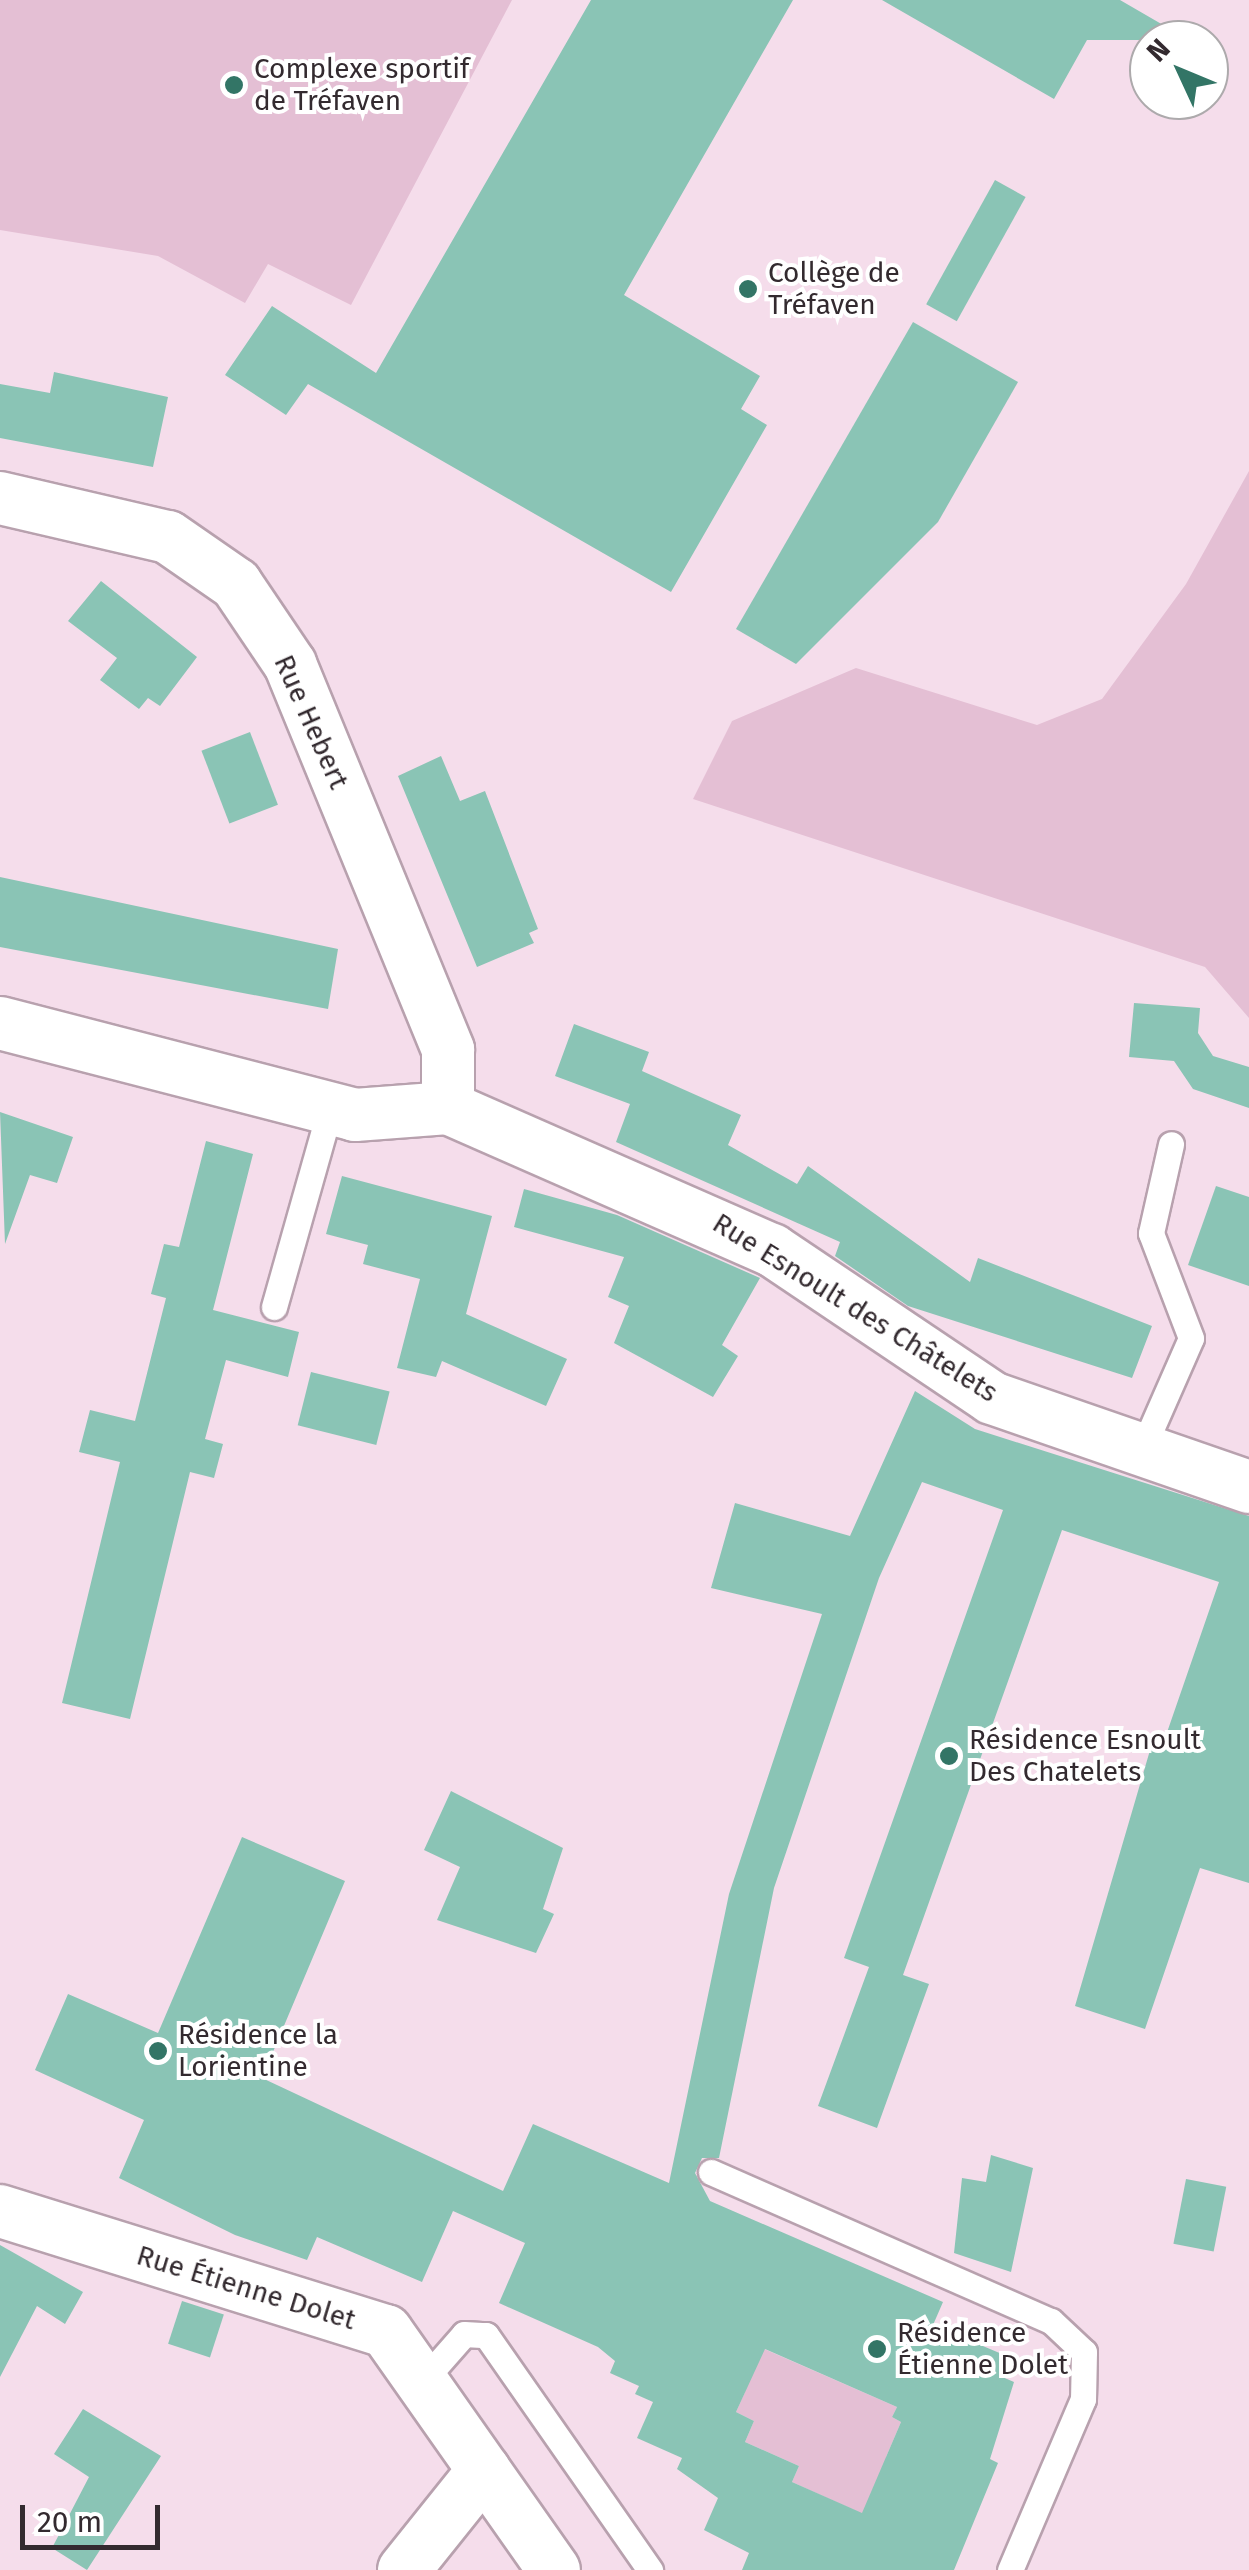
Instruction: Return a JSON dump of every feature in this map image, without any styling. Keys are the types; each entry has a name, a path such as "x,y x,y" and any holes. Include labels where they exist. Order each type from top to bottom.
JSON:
{"street":[{"name":"Rue Hebert","path":"0,498 168,537 236,584 290,664 448,1050 448,1108"},
{"path":"0,1023 330,1109 448,1108"},
{"name":"Rue Esnoult des Châtelets","path":"448,1108 495,1136 694,1209 772,1250 992,1398 1249,1487"},
{"name":"Rue Étienne Dolet","path":"0,2212 386,2331 554,2570"},
{"path":"404,2570 484,2470"}],"lane":[{"path":"274,1307 330,1109"},
{"path":"1141,1452 1191,1338 1151,1233 1170,1144"},
{"path":"711,2172 1052,2321 1084,2352 1083,2399 1010,2570"},
{"path":"422,2382 464,2334 486,2335 650,2570"}],"shaded area":[{"name":"Complexe sportif de Tréfaven","path":"0,0 512,0 351,305 268,264 245,303 158,256 0,230"},
{"path":"1249,471 1249,1018 1205,967 693,799 732,721 856,668 1037,725 1102,699 1186,584"},
{"path":"673,2309 897,2407 892,2417 901,2422 886,2457 887,2525 792,2482 799,2466 745,2442 754,2421 736,2412 745,2392"}],"building":[{"path":"591,0 793,0 624,295 760,376 741,409 767,425 671,592 308,384 286,415 225,375 272,306 376,373"},
{"path":"882,0 1120,0 1154,20 1129,20 1129,40 1087,40 1054,99"},
{"path":"995,180 1026,197 957,321 926,304"},
{"path":"913,322 1018,382 938,522 796,664 736,629"},
{"path":"54,372 168,397 153,467 0,438 0,384 50,393"},
{"path":"101,581 197,657 160,706 148,698 139,709 100,680 117,658 68,621"},
{"path":"250,732 278,805 229,823 201,751"},
{"path":"441,756 460,801 485,791 538,929 529,933 534,943 477,967 398,776"},
{"path":"0,877 338,949 328,1009 0,947"},
{"path":"1134,1003 1200,1008 1198,1033 1213,1056 1249,1067 1249,1108 1193,1089 1174,1061 1129,1057"},
{"path":"574,1024 649,1052 642,1071 741,1115 728,1145 797,1184 808,1166 970,1282 978,1258 1152,1326 1132,1378 908,1306 835,1256 840,1242 616,1142 630,1104 555,1076"},
{"path":"0,1112 73,1137 57,1183 30,1175 5,1244"},
{"path":"206,1141 253,1154 213,1310 299,1332 288,1377 226,1360 205,1439 223,1444 214,1478 190,1472 130,1719 62,1703 120,1462 79,1452 90,1410 135,1421 166,1298 151,1294 164,1244 179,1247"},
{"path":"342,1176 492,1216 466,1314 567,1359 546,1406 442,1361 436,1377 397,1368 420,1279 363,1264 368,1245 326,1234"},
{"path":"1216,1186 1249,1197 1249,1286 1188,1265"},
{"path":"524,1189 617,1215 760,1278 722,1345 738,1356 713,1397 614,1343 629,1306 608,1297 624,1257 514,1227"},
{"path":"311,1372 390,1392 376,1445 298,1425"},
{"path":"915,1391 975,1429 1249,1516 1249,1883 1200,1868 1145,2029 1075,2006 1153,1740 1163,1744 1219,1582 1062,1530 903,1975 929,1984 877,2128 818,2106 869,1967 844,1958 1003,1510 922,1482 879,1578 774,1888 719,2158 702,2158 695,2173 710,2201 943,2302 933,2325 1009,2357 1000,2376 1014,2382 990,2459 998,2463 954,2570 742,2570 749,2553 704,2530 718,2498 677,2469 682,2458 637,2438 653,2402 635,2394 639,2386 610,2373 615,2361 598,2347 499,2303 525,2243 453,2211 422,2282 317,2237 307,2260 235,2235 119,2178 144,2120 35,2070 68,1994 158,2033 242,1837 345,1881 262,2078 503,2191 533,2124 669,2183 729,1894 822,1614 711,1588 735,1503 850,1536","holes":["765,2349 897,2407 892,2417 901,2422 862,2513 792,2482 799,2466 745,2442 754,2421 736,2412"]},
{"path":"451,1791 563,1848 543,1909 554,1914 536,1953 437,1920 460,1867 424,1850"},
{"path":"991,2155 1033,2168 1011,2272 954,2253 962,2178 986,2182"},
{"path":"1186,2179 1226,2187 1214,2252 1173,2244"},
{"path":"0,2245 83,2292 65,2324 37,2306 0,2377"},
{"path":"182,2301 224,2315 210,2357 168,2344"},
{"path":"83,2409 161,2456 87,2570 52,2548 89,2477 54,2454"}],"place":[{"name":"Complexe sportif de Tréfaven","path":"234,85"},
{"name":"Collège de Tréfaven","path":"748,289"},
{"name":"Résidence Esnoult Des Chatelets","path":"949,1756"},
{"name":"Résidence la Lorientine","path":"158,2051"},
{"name":"Résidence Étienne Dolet","path":"877,2349"}]}
